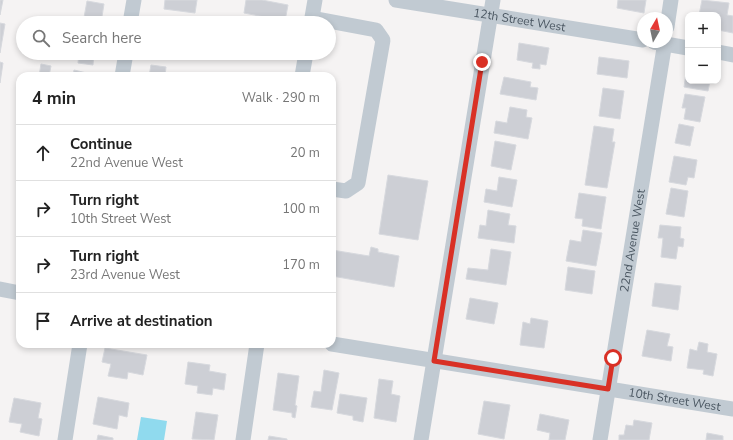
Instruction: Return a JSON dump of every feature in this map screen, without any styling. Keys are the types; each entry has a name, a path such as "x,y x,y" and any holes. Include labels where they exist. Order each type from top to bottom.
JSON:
{"street":[{"path":"131,16 134,0"},
{"path":"312,16 315,0"},
{"name":"12th Street West","path":"396,0 637,39"},
{"path":"421,440 493,0"},
{"path":"669,12 671,0"},
{"path":"336,24 376,30 383,40 358,182 346,191 336,189"},
{"path":"673,45 685,47"},
{"name":"22nd Avenue West","path":"600,440 660,48"},
{"path":"721,53 733,55"},
{"path":"123,72 125,60"},
{"path":"303,72 305,60"},
{"path":"0,289 16,292"},
{"name":"10th Street West","path":"336,345 733,409"},
{"path":"65,440 79,348"},
{"path":"242,440 257,348"}],"water":[{"path":"141,417 167,421 164,440 137,440"}],"building":[{"path":"0,0 3,0 0,15"},
{"path":"165,0 197,0 195,13 164,9"},
{"path":"246,0 262,0 288,5 286,16 259,16 244,13"},
{"path":"618,0 646,0 644,12 617,8"},
{"path":"702,0 729,3 727,15 733,16 733,33 721,31 721,12 700,12"},
{"path":"87,1 104,4 102,16 84,16"},
{"path":"0,23 5,24 0,53"},
{"path":"519,43 549,48 546,65 540,64 540,69 532,68 533,63 517,60"},
{"path":"599,57 629,61 627,78 597,74"},
{"path":"78,60 93,60 93,65 78,63"},
{"path":"0,62 3,63 0,83"},
{"path":"41,64 51,66 50,72 40,72"},
{"path":"151,65 166,67 165,72 150,72"},
{"path":"504,77 531,82 530,87 538,88 536,100 500,94"},
{"path":"685,80 685,84 709,84 708,91 684,87"},
{"path":"603,88 624,91 620,119 599,116"},
{"path":"685,94 705,97 700,122 684,119 686,108 682,108"},
{"path":"510,107 527,110 526,117 532,118 528,139 494,133 496,121 507,123"},
{"path":"679,124 694,127 690,146 675,143"},
{"path":"594,126 614,129 612,142 615,142 607,188 585,185"},
{"path":"495,141 516,145 511,170 491,166"},
{"path":"674,156 697,160 694,178 688,177 686,185 669,182"},
{"path":"388,175 428,181 418,240 379,234"},
{"path":"499,177 517,180 512,207 484,202 486,189 497,191"},
{"path":"671,188 688,191 684,217 666,214"},
{"path":"579,193 606,197 601,229 582,226 583,219 575,218"},
{"path":"488,210 510,214 508,225 516,226 514,243 478,238 480,225 486,226"},
{"path":"660,225 681,227 680,238 684,239 683,247 678,246 676,259 661,257 663,238 658,238"},
{"path":"583,230 602,233 596,266 566,261 570,240 581,242"},
{"path":"371,247 378,249 378,252 399,256 394,287 336,277 336,251 369,256"},
{"path":"491,249 511,252 506,285 466,279 468,268 488,270"},
{"path":"568,267 595,271 592,294 565,290"},
{"path":"655,283 681,286 678,310 652,306"},
{"path":"470,298 498,303 494,324 466,319"},
{"path":"531,318 548,321 544,348 520,345 523,322 530,324"},
{"path":"647,330 670,334 667,346 673,347 671,361 642,356"},
{"path":"699,342 708,344 707,352 717,354 713,376 703,374 704,370 687,368 690,349 697,351"},
{"path":"105,348 147,355 143,375 128,372 127,379 108,376 111,364 102,362"},
{"path":"188,362 210,365 209,371 226,374 224,390 213,388 212,395 197,393 198,386 185,384"},
{"path":"324,370 339,373 332,410 311,407 314,391 321,392"},
{"path":"278,373 299,376 295,405 297,406 295,418 292,417 292,413 273,410"},
{"path":"379,379 393,381 391,394 400,396 396,422 374,418"},
{"path":"340,394 367,398 363,422 353,420 353,416 337,413"},
{"path":"98,397 129,403 127,417 119,415 117,429 93,424"},
{"path":"14,398 41,403 38,418 42,419 39,436 20,432 22,424 9,422"},
{"path":"484,401 510,405 504,439 478,434"},
{"path":"196,412 218,415 214,440 192,439"},
{"path":"540,414 569,420 565,440 549,440 550,433 537,430"},
{"path":"634,420 652,423 649,440 619,440 619,435 624,435 626,425 633,426"},
{"path":"707,433 723,436 723,440 706,440"},
{"path":"98,435 113,438 113,440 97,440"},
{"path":"269,436 287,439 287,440 268,440"}],"route":[{"path":"482,62 434,361 608,389 613,358"}]}
